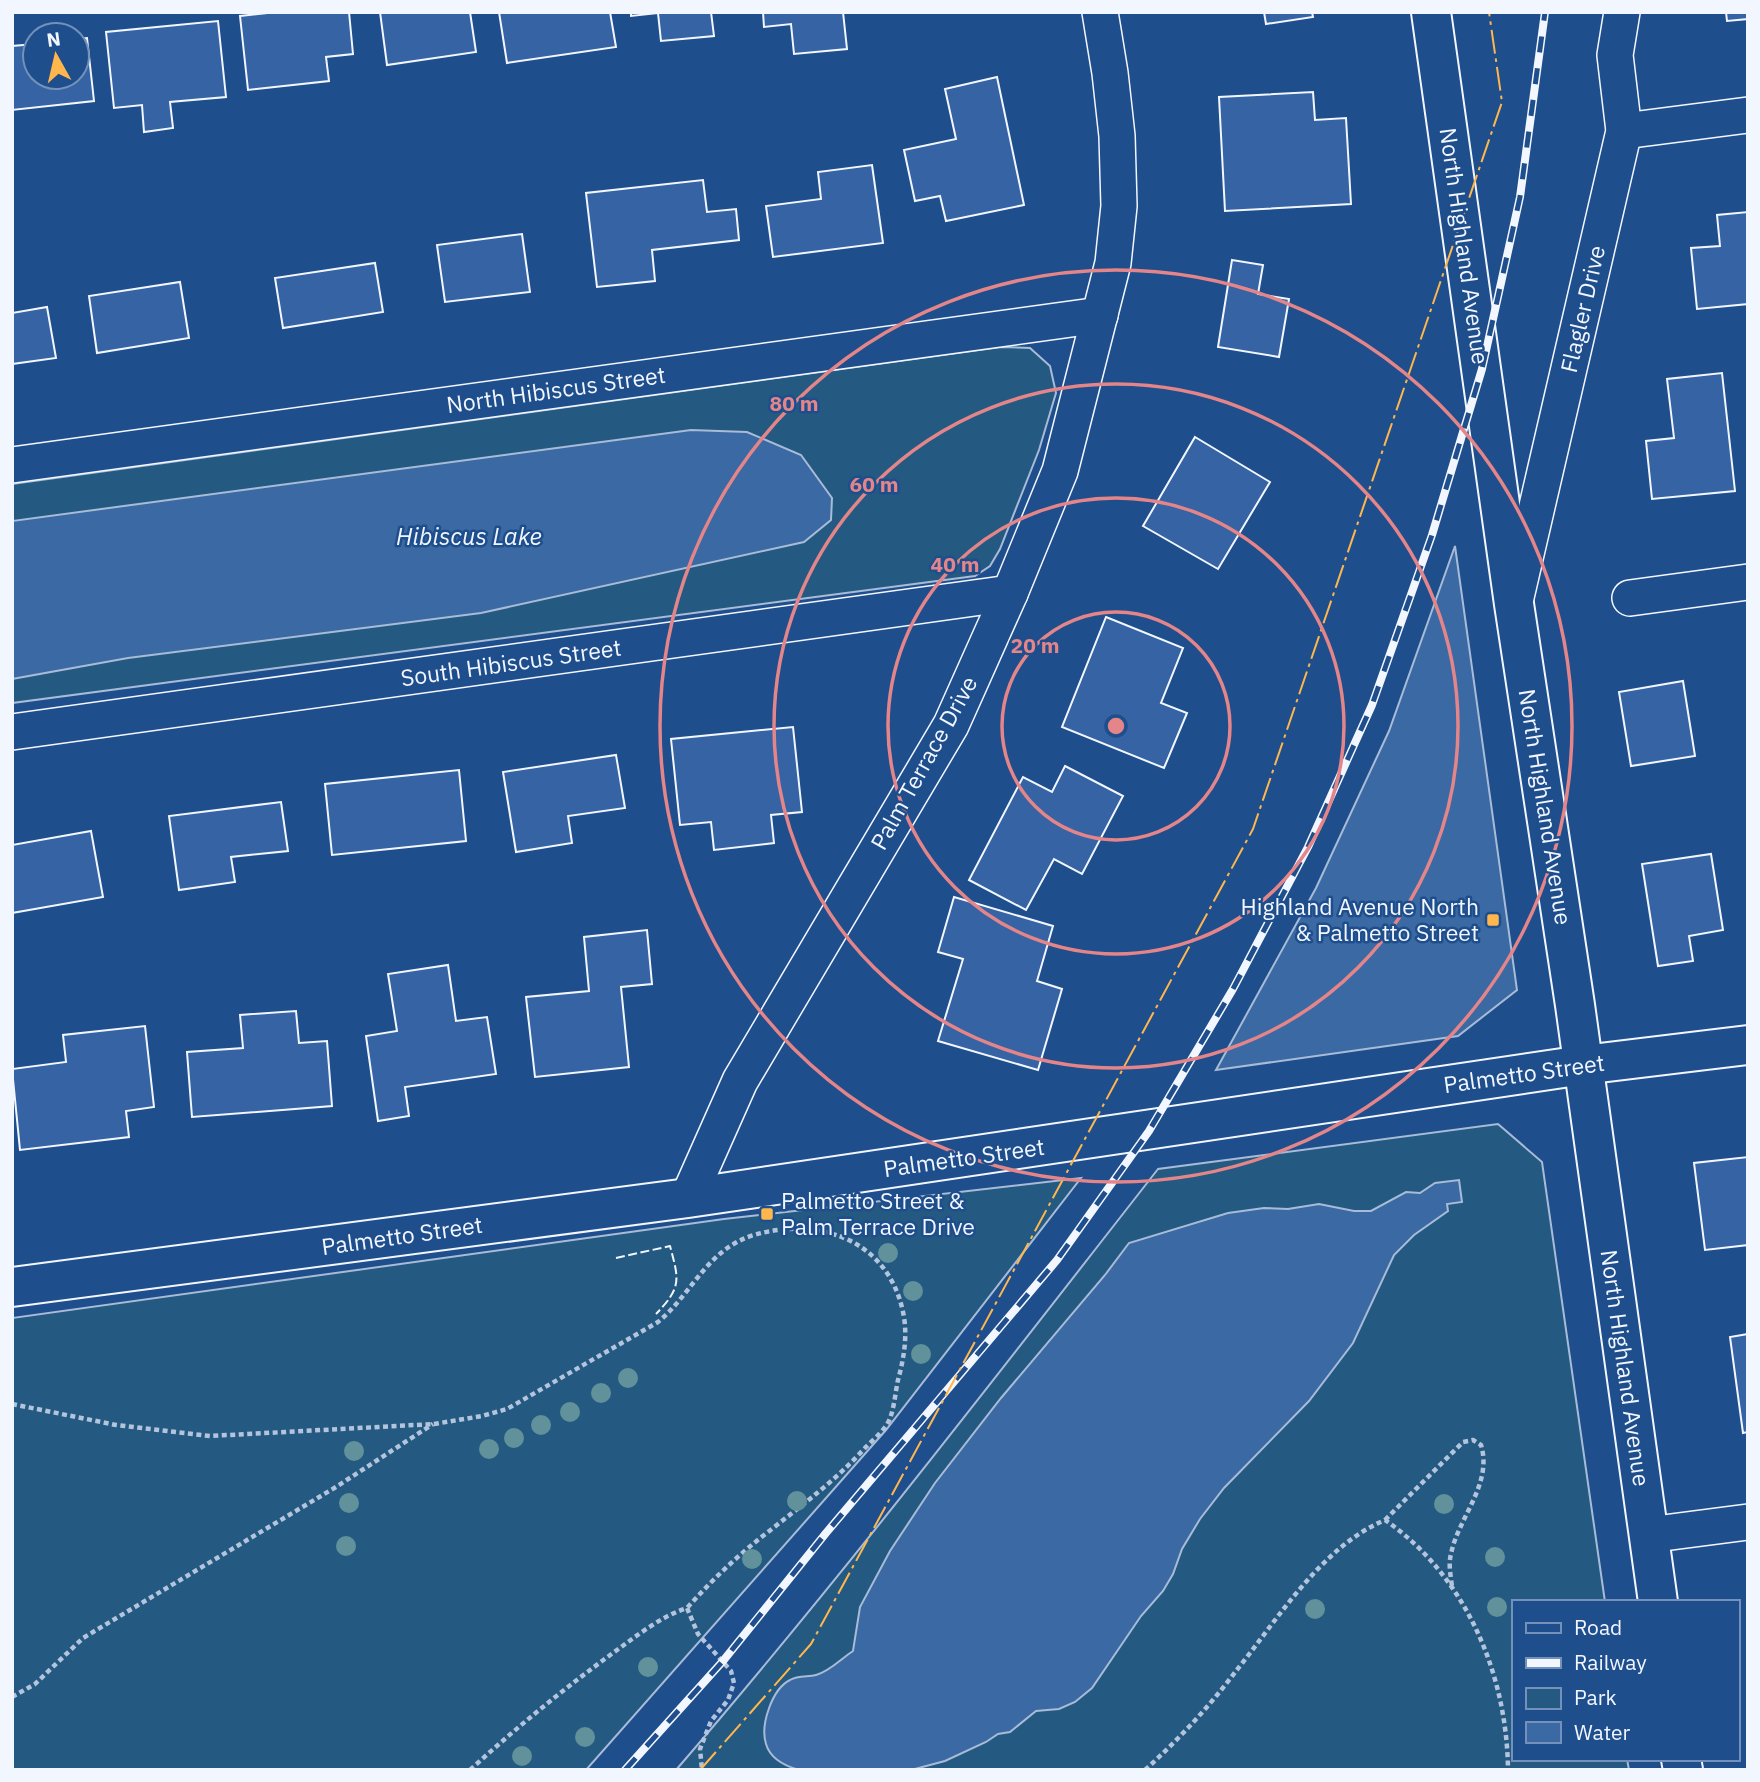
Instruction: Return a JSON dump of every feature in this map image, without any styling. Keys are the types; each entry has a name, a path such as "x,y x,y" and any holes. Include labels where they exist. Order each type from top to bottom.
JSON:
{"street":[{"name":"Palm Terrace Drive","path":"688,1198 740,1081 951,725 1010,593 1060,471 1113,263 1119,206 1117,136 1100,12"},
{"name":"North Highland Avenue","path":"1431,12 1658,1600"},
{"name":"Flagler Drive","path":"1514,604 1624,131 1615,55 1622,12"},
{"path":"1624,131 1748,115"},
{"name":"North Hibiscus Street","path":"12,465 1100,315"},
{"path":"1629,598 1748,582"},
{"name":"South Hibiscus Street","path":"12,732 1010,593"},
{"name":"Palmetto Street","path":"12,1287 688,1198 1583,1065 1748,1045"},
{"path":"1648,1535 1748,1522"}],"path":[{"path":"12,1404 116,1424 210,1436 434,1424 482,1416 507,1409 658,1322 670,1312 708,1264 726,1248 753,1236 786,1229 815,1229 844,1236 864,1249 882,1266 895,1287 903,1313 903,1360 887,1424 836,1479 732,1560 687,1608 676,1611 575,1680 470,1770"},
{"path":"12,1698 35,1684 83,1638 336,1488 434,1424"},
{"path":"1145,1770 1205,1710 1312,1576 1367,1528 1385,1520 1463,1443 1473,1440 1481,1445 1485,1456 1473,1500 1451,1553 1453,1587"},
{"path":"1385,1520 1409,1537 1453,1587 1475,1628 1493,1667 1503,1703 1508,1770"},
{"path":"687,1608 698,1634 731,1671 734,1683 728,1700 711,1721 700,1749 702,1770"}],"green space":[{"path":"1001,347 1030,348 1050,366 1056,393 1039,450 1000,549 990,566 975,576 12,703 12,484"},
{"path":"1498,1124 1542,1162 1605,1600 1512,1600 1512,1761 1627,1761 1629,1770 676,1770 861,1547 1158,1169"},
{"path":"1081,1178 886,1430 586,1770 12,1770 12,1318 724,1219"}],"water":[{"name":"Hibiscus Lake","path":"691,430 747,432 801,455 832,498 831,520 804,542 481,613 128,658 12,679 12,521"},
{"path":"1455,546 1517,990 1458,1036 1216,1070 1316,888 1389,731"},
{"path":"1459,1180 1462,1202 1447,1204 1448,1211 1414,1235 1394,1255 1353,1343 1309,1401 1224,1488 1200,1519 1182,1549 1173,1574 1163,1591 1141,1616 1092,1688 1075,1702 1059,1709 1036,1711 1010,1732 998,1734 945,1761 911,1770 799,1770 783,1764 771,1753 766,1744 766,1718 778,1691 793,1678 826,1671 853,1651 860,1607 890,1551 935,1483 1001,1398 1129,1243 1228,1213 1264,1208 1288,1209 1319,1204 1354,1211 1371,1211 1406,1192 1420,1193 1435,1183"}],"building":[{"path":"277,12 349,12 353,54 326,57 329,81 248,90 240,16"},
{"path":"380,12 470,12 476,52 387,65"},
{"path":"499,12 610,12 616,47 507,63"},
{"path":"631,12 711,12 714,36 661,41 658,13 631,16"},
{"path":"763,12 843,12 847,49 794,54 791,24 764,27"},
{"path":"1264,12 1312,12 1313,17 1266,24"},
{"path":"1726,12 1748,12 1748,19 1727,21"},
{"path":"218,21 226,97 170,102 173,128 144,132 142,105 114,108 106,32"},
{"path":"21,45 21,91 91,91 91,74 94,101 12,110 12,46"},
{"path":"997,77 1024,205 946,221 940,196 915,201 904,150 956,139 945,89"},
{"path":"1313,92 1315,120 1346,118 1351,204 1225,211 1219,97"},
{"path":"872,165 883,243 773,257 766,206 821,199 818,172"},
{"path":"703,180 707,212 736,209 739,240 652,250 655,281 597,287 586,193"},
{"path":"1748,212 1748,304 1697,309 1691,248 1720,246 1717,215"},
{"path":"522,234 530,292 445,302 437,245"},
{"path":"1232,260 1263,265 1258,294 1289,299 1279,357 1218,347"},
{"path":"375,263 383,312 283,328 275,278"},
{"path":"180,282 189,338 97,353 89,296"},
{"path":"47,307 56,358 12,364 12,313"},
{"path":"1722,373 1735,491 1652,499 1646,441 1674,438 1667,379"},
{"path":"1195,437 1270,482 1218,569 1143,526"},
{"path":"1106,617 1183,648 1161,703 1187,713 1164,768 1062,727"},
{"path":"1683,681 1695,756 1631,766 1619,692"},
{"path":"793,727 802,812 771,815 774,843 714,850 711,822 680,825 671,739"},
{"path":"616,755 625,808 568,816 572,843 516,852 503,772"},
{"path":"1065,766 1123,796 1082,874 1054,859 1026,910 969,880 1023,777 1052,792"},
{"path":"459,770 466,841 332,855 325,784"},
{"path":"281,802 288,851 231,857 235,882 179,890 169,816"},
{"path":"91,831 103,897 12,913 12,845"},
{"path":"1711,854 1723,930 1689,936 1693,961 1658,966 1642,864"},
{"path":"954,897 1053,926 1037,981 1062,989 1038,1070 938,1041 963,959 938,952"},
{"path":"647,930 652,984 621,987 629,1067 535,1077 526,997 589,991 584,937"},
{"path":"448,965 456,1021 487,1017 496,1074 405,1087 409,1116 378,1121 366,1036 397,1031 388,974"},
{"path":"296,1011 299,1043 327,1041 332,1106 192,1117 187,1052 243,1048 240,1015"},
{"path":"145,1026 154,1107 126,1111 129,1137 20,1150 12,1069 66,1062 63,1035"},
{"path":"1748,1157 1748,1245 1705,1250 1694,1163"},
{"path":"1748,1334 1748,1432 1743,1433 1730,1337"}],"railway":[{"path":"625,1770 723,1661 826,1533 1057,1260 1149,1131 1233,989 1308,847 1372,705 1432,535 1482,369 1520,197 1545,12"}],"fence":[{"path":"616,1258 670,1246 676,1283 670,1297 656,1314"}],"power":[{"path":"700,1770 811,1644 1253,829 1502,102 1489,12"}],"place":[{"name":"Highland Avenue North & Palmetto Street","path":"1493,920"},
{"name":"Palmetto Street & Palm Terrace Drive","path":"767,1214"}]}
